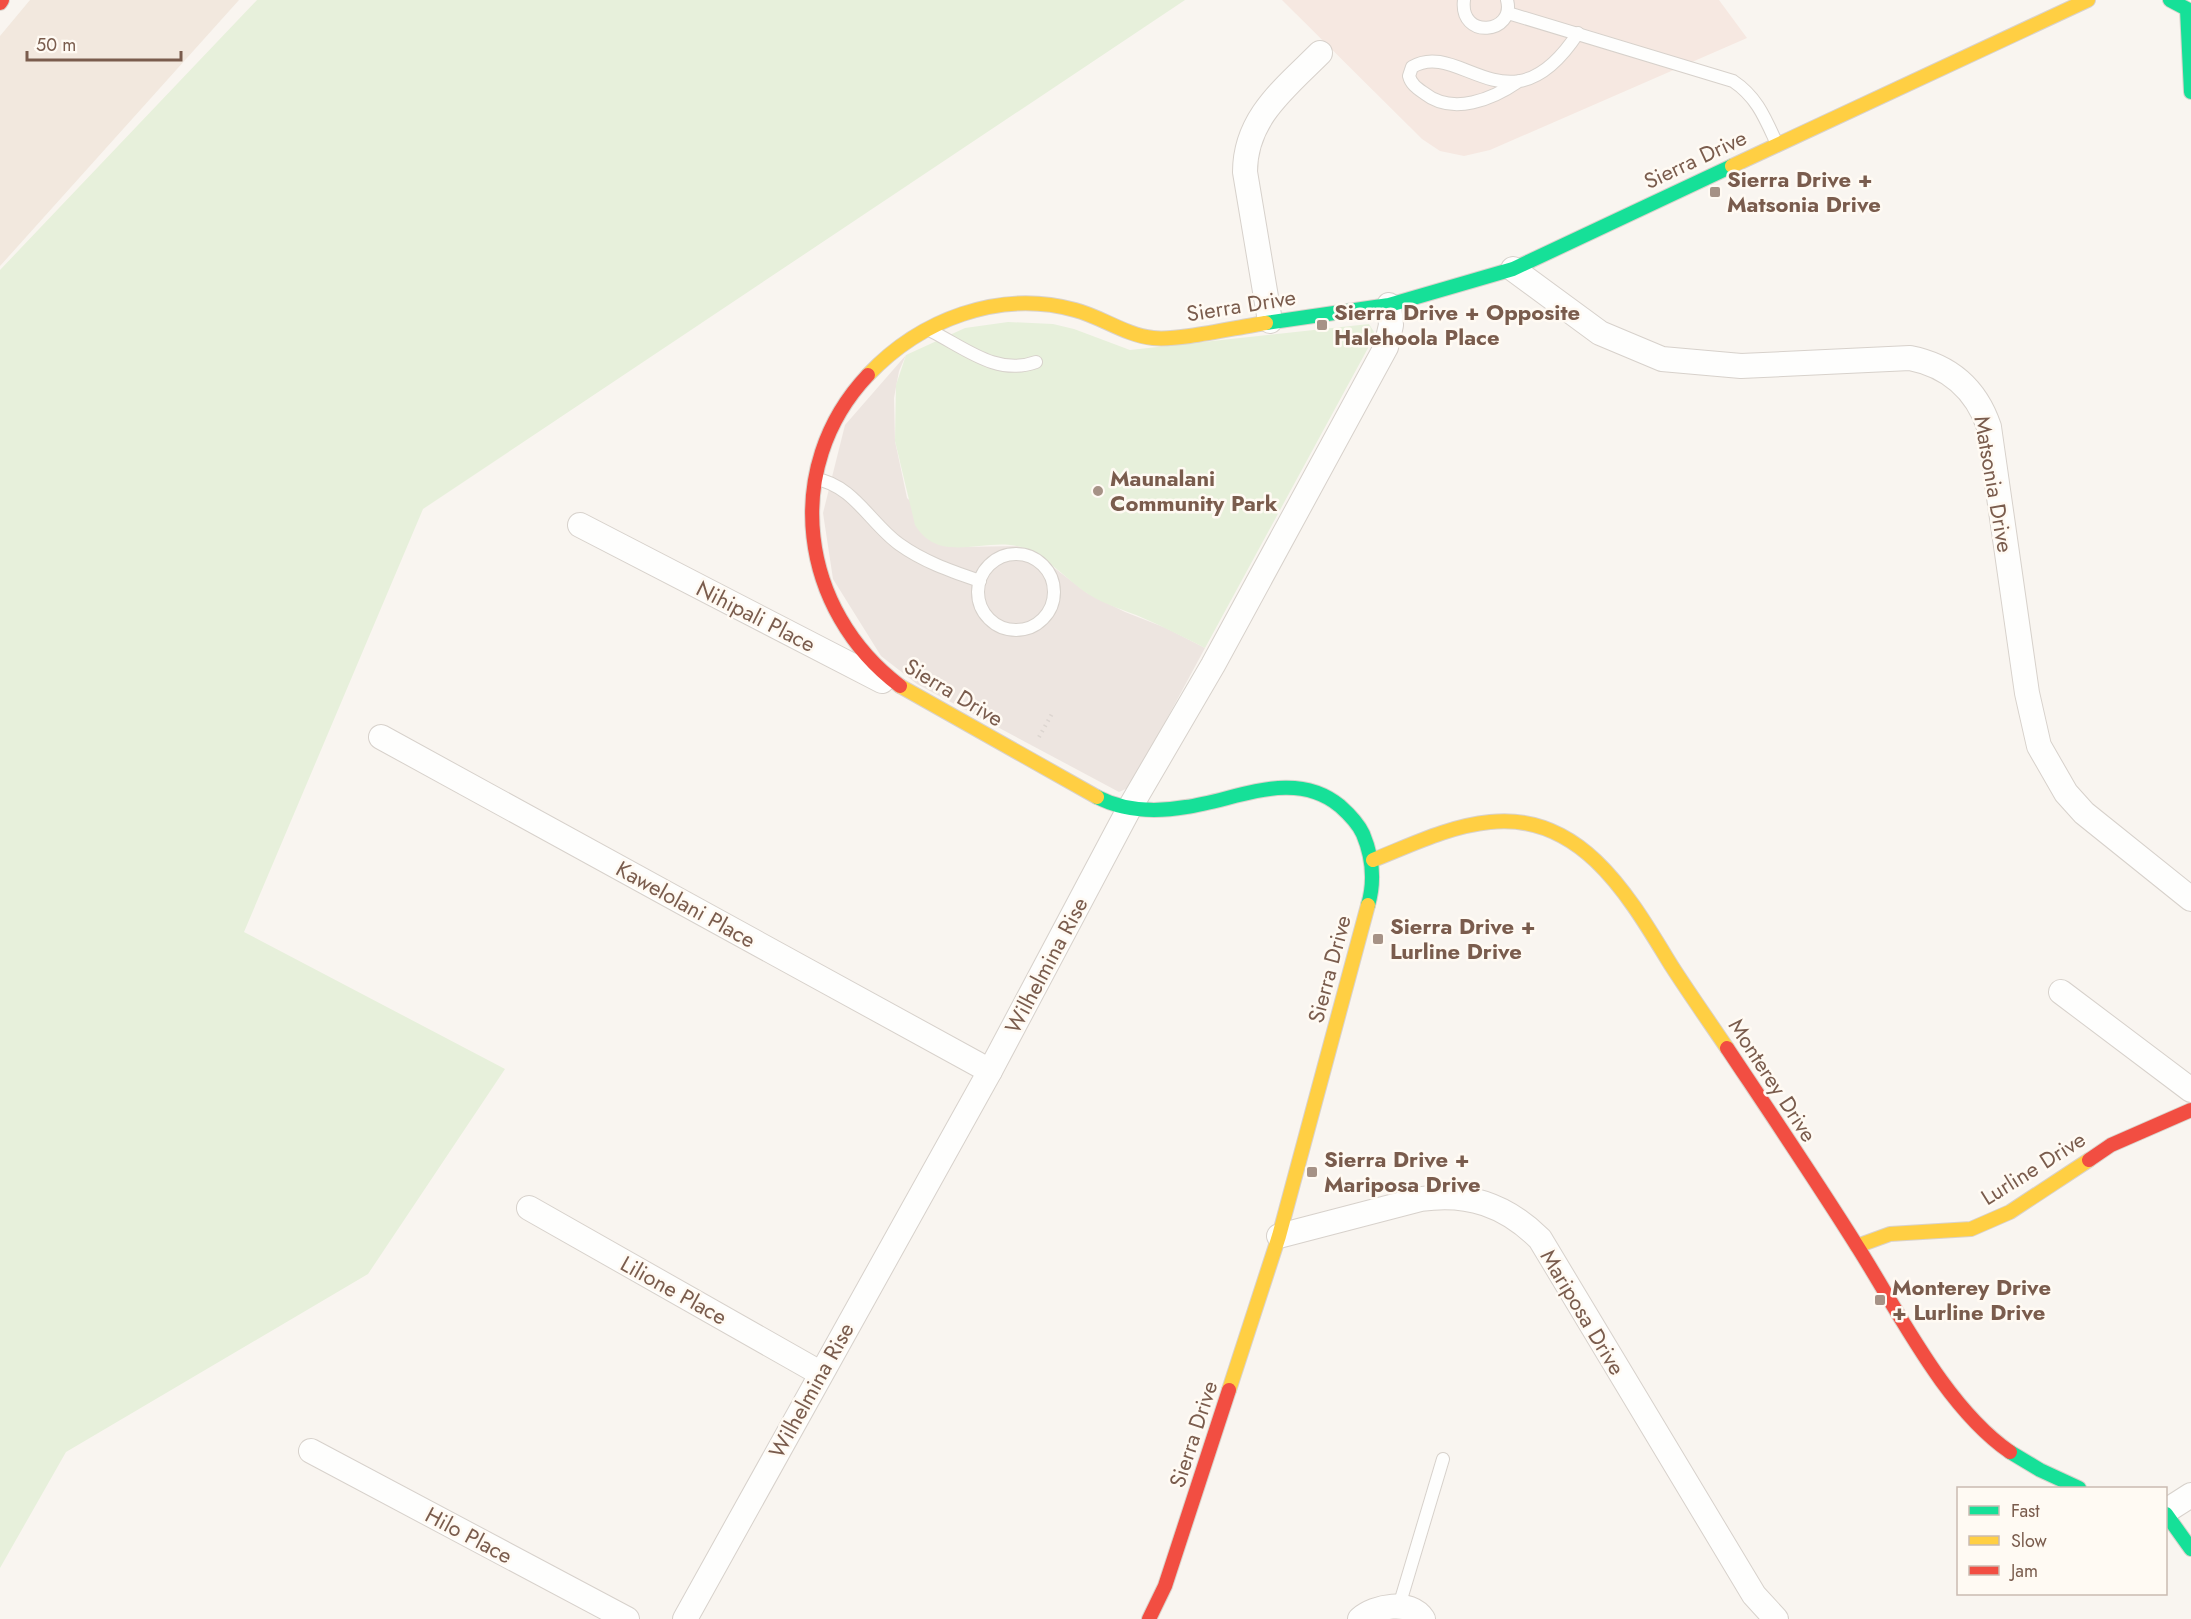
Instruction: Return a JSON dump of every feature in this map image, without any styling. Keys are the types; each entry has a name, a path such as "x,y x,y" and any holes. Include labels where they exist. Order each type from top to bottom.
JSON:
{"street":[{"name":"Sierra Drive","path":"1149,1619 1168,1577 1279,1236 1372,892 1373,860 1362,831 1353,818 1329,798 1302,788 1273,787 1166,811 1129,809 1100,799 932,706 895,683 869,661 839,620 827,597 814,548 811,522 815,479 830,431 850,393 878,362 898,346 927,328 965,312 1015,305 1040,305 1082,313 1131,334 1149,339 1389,305 1513,269 2088,0"},
{"path":"2183,7 2191,92"},
{"path":"1270,321 1245,172 1247,142 1259,117 1320,53"},
{"name":"Matsonia Drive","path":"1513,269 1599,333 1662,359 1741,366 1910,358 1937,365 1960,380 1978,402 1989,427 2027,693 2039,746 2066,793 2084,813 2191,899"},
{"name":"Wilhelmina Rise","path":"685,1619 820,1372 990,1071 1129,809 1212,665 1386,347 1391,325 1389,305"},
{"name":"Nihipali Place","path":"580,525 932,706"},
{"name":"Kawelolani Place","path":"381,737 990,1071"},
{"name":"Monterey Drive","path":"1373,860 1452,828 1493,820 1535,825 1570,839 1585,849 1612,875 1857,1246 1938,1375 1981,1429 2044,1474 2076,1487"},
{"path":"2061,992 2191,1090"},
{"name":"Lurline Drive","path":"1857,1246 1890,1234 1971,1229 2010,1212 2110,1144 2191,1110"},
{"name":"Mariposa Drive","path":"1279,1236 1421,1198 1440,1196 1477,1200 1511,1215 1526,1226 1540,1239 1754,1595 1776,1619"},
{"name":"Lilione Place","path":"528,1208 820,1372"},
{"name":"Hilo Place","path":"311,1451 627,1619"},
{"path":"2167,1512 2191,1495"},
{"path":"2167,1514 2191,1549"},
{"path":"1360,1619 1368,1612 1399,1606 1420,1614 1423,1619"}],"lane":[{"path":"1464,0 1464,14 1468,21 1483,28 1498,25 1507,6 1578,33 1733,81 1760,107 1777,144"},
{"path":"1519,81 1496,81 1431,61 1412,67 1409,76 1414,85 1431,98 1453,103 1486,100 1546,68 1570,46 1578,33"},
{"path":"927,328 994,364 1016,368 1036,362"},
{"path":"815,479 842,489 888,536 918,556 980,581"},
{"path":"1015,554 1026,555 1037,560 1052,579 1052,602 1039,621 1017,629 1005,628 986,615 980,604 980,581 984,570 993,562 1015,554"},
{"path":"1399,1606 1443,1459"}],"path":[{"path":"1048,722 1053,712"}],"shaded area":[{"path":"30,0 239,0 0,266 0,36"},
{"path":"1282,0 1719,0 1747,38 1490,150 1464,156 1440,151 1422,139"},
{"path":"906,355 899,371 894,398 895,441 907,498 961,547 1018,546 1031,550 1087,593 1205,648 1130,787 1119,792 917,684 881,656 833,579 823,513 845,425"}],"green space":[{"path":"257,0 1185,0 423,509 244,932 505,1069 368,1274 66,1452 0,1568 0,270"},
{"name":"Maunalani Community Park","path":"1008,322 1053,324 1074,329 1130,350 1369,324 1374,332 1374,337 1205,648 1151,621 1095,598 1030,550 1007,545 950,547 937,544 925,537 915,525 895,441 896,385 906,355 965,328"}],"traffic: fast":[{"path":"2170,0 2187,9 2191,92"},
{"path":"1266,323 1389,305 1513,269 1732,166"},
{"path":"1097,797 1129,808 1164,810 1285,788 1304,789 1322,795 1347,812 1363,834 1372,870 1372,887 1368,905"},
{"path":"2010,1452 2040,1470 2077,1487"},
{"path":"2167,1515 2191,1549"}],"traffic: slow":[{"path":"1732,166 2088,0"},
{"path":"868,375 912,339 936,325 962,314 990,307 1018,304 1046,305 1075,310 1133,333 1153,338 1193,336 1266,323"},
{"path":"900,686 1097,797"},
{"path":"1373,860 1430,837 1475,824 1523,823 1551,831 1577,845 1600,865 1620,888 1727,1048"},
{"path":"1229,1390 1279,1236 1368,905"},
{"path":"1857,1246 1890,1234 1971,1229 2010,1212 2089,1160"}],"traffic: jam":[{"path":"868,375 840,412 822,452 813,494 813,537 823,579 840,619 866,655 900,686"},
{"path":"1727,1048 1825,1196 1925,1357 1965,1410 1986,1433 2010,1452"},
{"path":"2089,1160 2111,1145 2191,1110"},
{"path":"1149,1619 1165,1586 1229,1390"}],"place":[{"name":"Sierra Drive + Matsonia Drive","path":"1715,192"},
{"name":"Sierra Drive + Opposite Halehoola Place","path":"1322,325"},
{"name":"Maunalani Community Park","path":"1098,491"},
{"name":"Sierra Drive + Lurline Drive","path":"1378,939"},
{"name":"Sierra Drive + Mariposa Drive","path":"1312,1172"},
{"name":"Monterey Drive + Lurline Drive","path":"1880,1300"}]}
